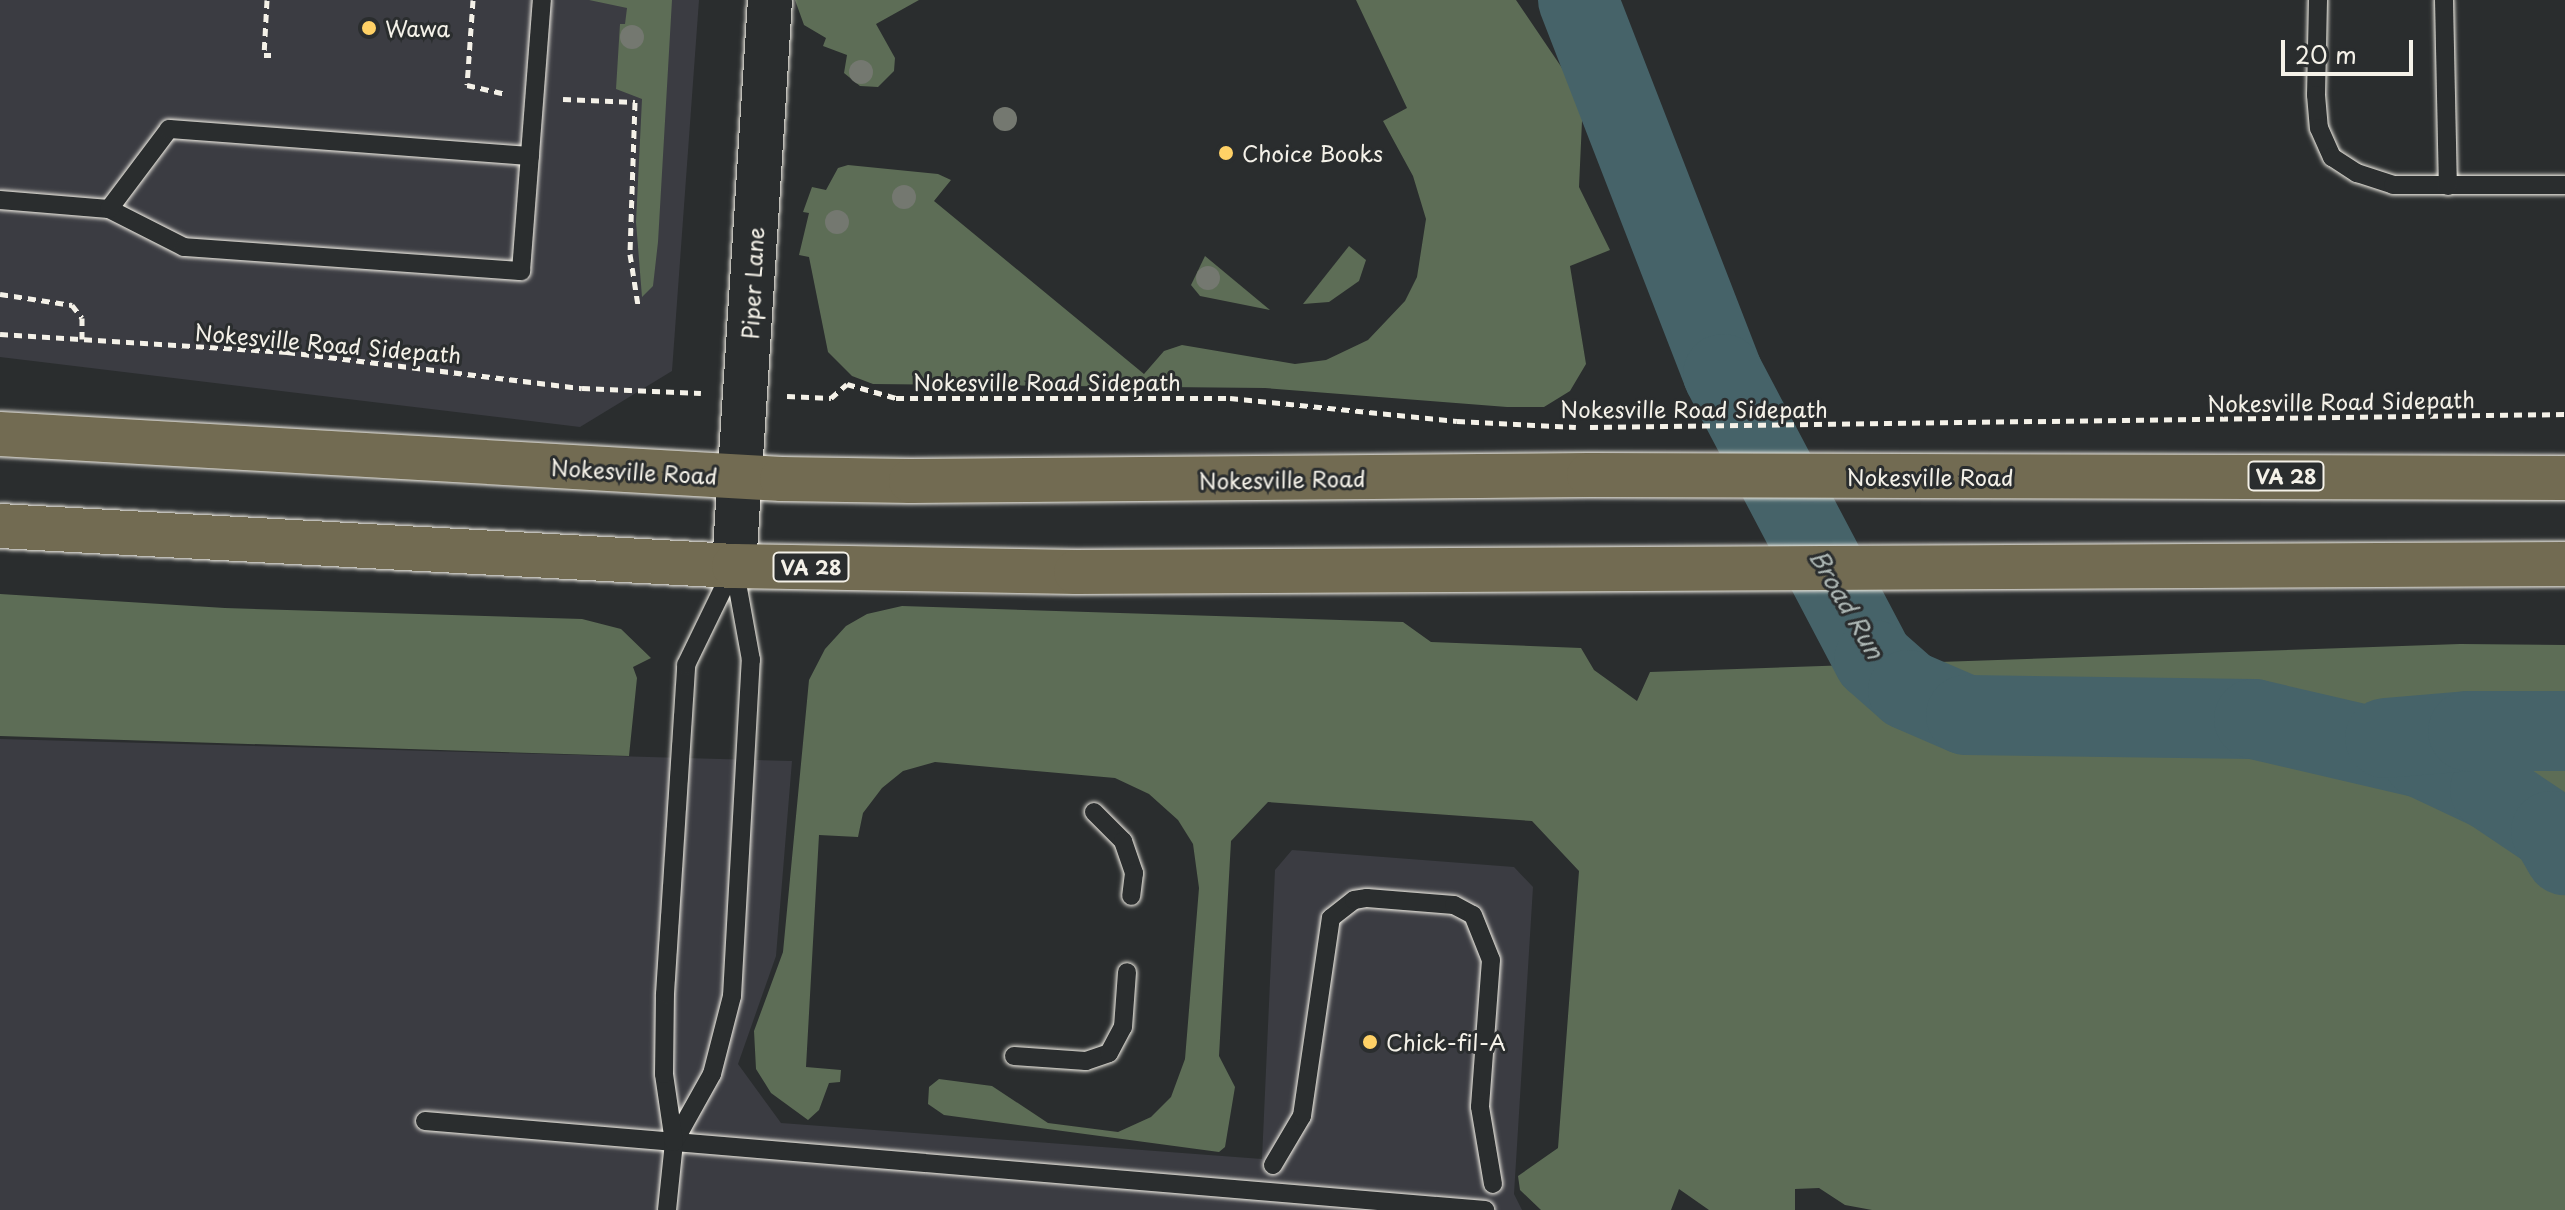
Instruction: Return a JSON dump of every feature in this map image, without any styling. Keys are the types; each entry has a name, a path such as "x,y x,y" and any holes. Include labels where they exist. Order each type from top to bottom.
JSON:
{"highway":[{"name":"Nokesville Road","path":"0,434 741,477 1054,482 1589,475 2565,478"},
{"name":"VA 28","path":"0,526 734,566 1238,574 2565,564"}],"street":[{"name":"Piper Lane","path":"734,566 770,0"}],"lane":[{"path":"0,200 109,209 184,247 521,271 542,0"},
{"path":"2318,0 2316,95 2319,128 2332,157 2357,173 2393,185 2565,185"},
{"path":"2444,0 2448,186"},
{"path":"109,209 169,129 530,156"},
{"path":"667,1210 674,1142 664,1074 665,994 686,665 734,566"},
{"path":"674,1142 712,1074 732,996 751,660 734,566"},
{"path":"1094,812 1123,841 1134,873 1131,896"},
{"path":"1273,1165 1302,1116 1331,918 1354,900 1454,905 1473,915 1483,931 1491,960 1480,1107 1493,1184"},
{"path":"1014,1056 1086,1061 1109,1053 1123,1027 1127,972"},
{"path":"425,1121 1485,1210"}],"path":[{"path":"267,0 264,55 271,55"},
{"path":"473,0 464,71 467,85 515,96"},
{"path":"614,101 635,102 630,254 638,305"},
{"path":"0,294 77,307 82,339"},
{"name":"Nokesville Road Sidepath","path":"0,334 287,352 582,388 653,391"},
{"name":"Nokesville Road Sidepath","path":"831,398 847,384 896,398 1230,398 1573,427 2565,414"}],"shaded area":[{"path":"0,0 699,0 672,371 580,427 0,357"},
{"path":"0,739 792,761 776,956 738,1064 781,1123 1262,1159 1275,870 1292,850 1514,867 1533,887 1514,1194 1522,1210 0,1210"}],"green space":[{"path":"589,0 672,0 658,242 653,286 642,297 636,222 642,99 616,89 620,24 625,24 627,8"},
{"path":"795,0 919,0 876,24 895,58 894,71 878,87 860,86 844,73 847,55 823,46 826,38 804,25"},
{"path":"1356,0 1516,0 1583,99 1579,187 1610,250 1570,266 1586,364 1570,391 1544,407 1507,407 1265,388 873,384 852,376 828,352 809,257 799,255 809,213 803,212 812,187 826,190 838,168 848,165 938,174 951,180 934,201 1144,374 1164,351 1182,345 1295,364 1326,360 1368,340 1405,301 1417,277 1426,219 1413,176 1383,121 1407,108"},
{"path":"1349,246 1366,260 1359,281 1329,302 1303,304"},
{"path":"1205,256 1270,310 1200,296 1191,285"},
{"path":"0,594 225,608 582,619 621,629 651,658 633,667 637,678 629,756 0,736"},
{"path":"902,606 1403,622 1431,642 1581,648 1594,670 1637,701 1650,672 2460,644 2565,645 2565,1210 1872,1210 1845,1205 1819,1188 1795,1189 1795,1210 1709,1210 1679,1189 1671,1210 1541,1210 1520,1190 1518,1176 1558,1148 1579,871 1532,821 1268,802 1231,841 1219,1056 1235,1087 1225,1147 1219,1152 944,1115 928,1104 929,1087 939,1079 992,1086 1048,1123 1118,1132 1151,1117 1171,1097 1185,1059 1199,888 1193,844 1178,820 1149,794 1115,778 935,762 903,771 882,788 863,813 858,837 819,835 806,1067 841,1070 840,1082 829,1083 819,1110 808,1120 771,1093 756,1069 754,1031 783,952 809,680 825,649 846,626 867,614"}],"waterway":[{"name":"Broad Run","path":"1578,0 1723,374 1874,660 1908,690 1966,715 2254,719 2422,758 2490,790 2551,831 2565,855"},
{"path":"2385,738 2468,731 2565,731"}],"place":[{"name":"Wawa","path":"369,28"},
{"name":"Choice Books","path":"1226,153"},
{"name":"Chick-fil-A","path":"1370,1042"}]}
